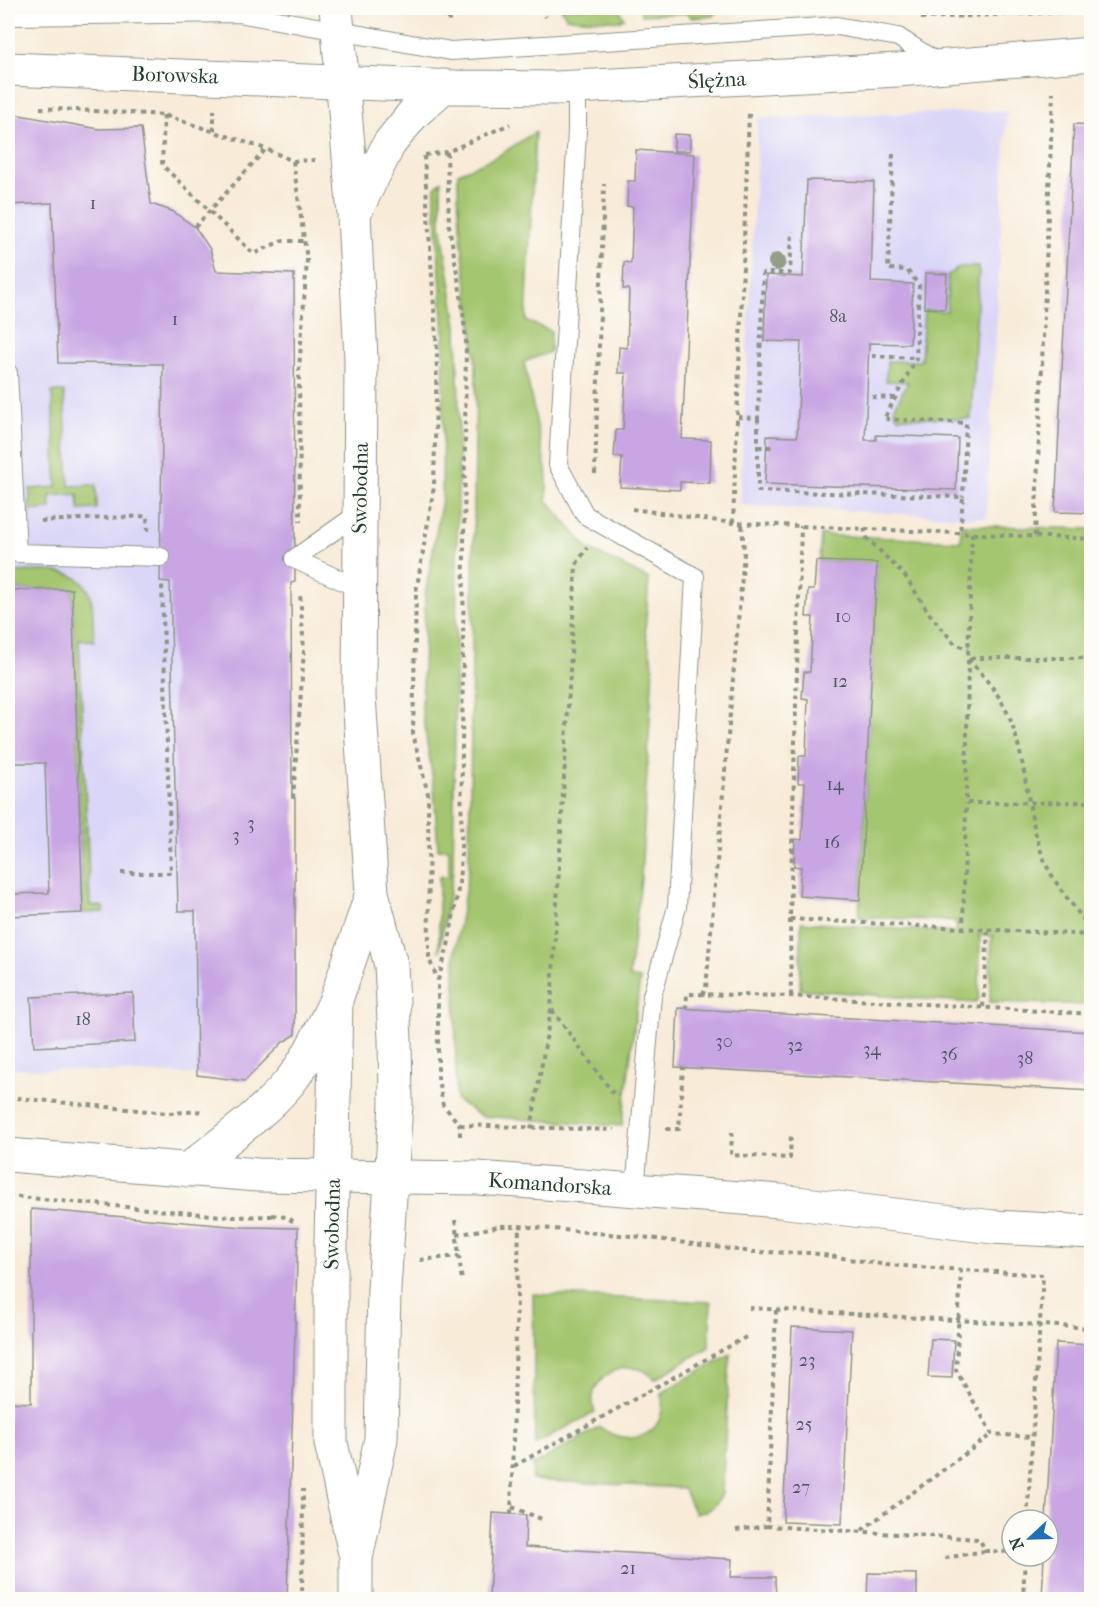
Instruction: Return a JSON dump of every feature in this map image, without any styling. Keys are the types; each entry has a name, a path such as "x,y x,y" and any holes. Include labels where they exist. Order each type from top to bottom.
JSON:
{"street":[{"name":"Swobodna","path":"338,19 354,214 362,428 358,588 359,696 372,893 391,965 396,1104 384,1289 381,1439 356,1558 356,1599"},
{"name":"Ślężna","path":"342,82 444,86 576,87 943,66 1092,54"},
{"name":"Borowska","path":"8,69 342,82"},
{"path":"354,214 389,144 413,114 444,86"},
{"name":"Swobodna","path":"356,1558 331,1443 336,1000 372,893"},
{"path":"188,1170 274,1100 300,1068 336,1000"},
{"name":"Komandorska","path":"8,1155 188,1170 334,1176 478,1178 780,1201 993,1227 1092,1232"}],"lane":[{"path":"8,16 238,14 338,19 451,51 837,26 898,37 943,66"},
{"path":"576,87 577,132 558,465 585,515 695,577 677,907 652,996 635,1190"},
{"path":"8,373 16,553 160,557"},
{"path":"358,588 301,559 359,513"}],"path":[{"path":"449,14 463,8"},
{"path":"909,18 1092,11"},
{"path":"1035,536 1053,91"},
{"path":"733,523 749,106"},
{"path":"36,107 57,111 164,115 266,149 293,161 311,160"},
{"path":"164,115 162,165 254,254 281,241 304,241"},
{"path":"438,980 429,959 428,794 413,734 416,592 434,487 435,453 436,352 424,155 447,152 517,122"},
{"path":"195,227 266,149"},
{"path":"447,152 449,225 466,340 466,459 461,854 459,884 450,936 438,980 438,1079 443,1104 460,1125 460,1138"},
{"path":"893,154 888,269 907,270 920,285 916,358 884,419 966,423 960,533"},
{"path":"293,161 307,260 299,370 300,579 304,651 293,798"},
{"path":"594,483 604,180"},
{"path":"792,231 790,273 763,273 758,491 963,497"},
{"path":"872,357 916,358"},
{"path":"872,397 896,398"},
{"path":"738,417 758,418"},
{"path":"758,447 774,447"},
{"path":"620,507 733,523 1092,539"},
{"path":"531,1129 551,1009 576,565 587,548 585,515"},
{"path":"702,995 706,988 742,577 742,523"},
{"path":"791,996 790,919 801,526"},
{"path":"864,528 867,538 906,576 932,616 955,644 968,649"},
{"path":"963,930 972,533"},
{"path":"121,873 171,873 164,586 157,586"},
{"path":"968,658 1092,658"},
{"path":"968,658 1000,698 1010,718 1021,757 1028,802 1046,863 1059,888 1092,931"},
{"path":"966,803 1092,802"},
{"path":"790,919 963,930 1092,935"},
{"path":"983,1007 988,931"},
{"path":"686,1009 687,994 791,996 1092,1014"},
{"path":"551,1009 640,1131"},
{"path":"460,1125 640,1131 679,1129 683,1067"},
{"path":"8,1098 167,1113 207,1111"},
{"path":"732,1132 731,1155 790,1158 791,1135"},
{"path":"8,1196 222,1217 272,1216"},
{"path":"455,1220 462,1282"},
{"path":"457,1235 499,1226 519,1226 642,1237 752,1252 811,1253 887,1265 1043,1275 1028,1508"},
{"path":"511,1514 519,1226"},
{"path":"416,1260 459,1256"},
{"path":"961,1269 956,1370 992,1434"},
{"path":"749,1308 958,1322 1092,1328"},
{"path":"767,1526 776,1310"},
{"path":"514,1466 746,1336"},
{"path":"861,1531 992,1434 1031,1437"},
{"path":"512,1507 544,1520"},
{"path":"736,1530 767,1526 979,1539 986,1551"},
{"path":"945,1558 1000,1551"},
{"path":"1023,1599 1024,1568"}],"shaded area":[{"path":"1007,111 986,518 740,505 758,118"},
{"path":"8,113 99,129 141,128 151,204 172,211 195,227 210,249 216,271 294,274 295,582 291,584 292,798 295,798 295,1035 283,1042 245,1081 197,1075 8,1068"}],"green space":[{"path":"561,8 618,8 624,18 619,21 572,18 566,17"},
{"path":"641,8 718,8 713,16 692,18 687,13 641,15"},
{"path":"535,132 526,321 551,331 550,352 524,362 547,474 547,500 587,548 649,579 645,631 653,665 641,879 629,977 640,979 622,1126 481,1116 456,1100 455,950 469,869 476,369 462,246 458,173 498,156"},
{"path":"441,181 441,224 457,326 459,411 453,871 439,952 439,877 449,876 449,849 438,849 434,787 422,711 425,595 442,499 444,332 435,203 435,187"},
{"path":"960,267 979,267 971,419 898,417 894,409 908,382 886,381 887,361 921,361 924,310 947,311 948,275"},
{"path":"52,392 64,392 69,486 96,485 97,509 79,510 78,494 50,496 51,509 30,511 30,489 57,487"},
{"path":"961,525 1091,529 1091,1005 990,1002 991,941 994,936 978,936 980,939 979,998 974,1003 800,989 801,922 956,933 956,921 859,917 877,564 819,561 821,535 961,541"},
{"path":"56,571 68,574 78,579 86,587 91,598 94,641 79,639 90,905 103,907 104,912 83,913 72,589 8,590 8,572"},
{"path":"533,1294 711,1302 709,1347 655,1379 639,1369 620,1369 611,1373 597,1385 593,1402 595,1412 535,1444"},
{"path":"730,1354 722,1493 712,1508 695,1514 683,1488 532,1480 533,1465 600,1427 623,1437 645,1434 654,1428 659,1419 662,1407 661,1393"}],"building":[{"path":"8,113 99,129 141,128 151,204 172,211 195,227 210,249 216,271 294,274 295,582 291,583 292,798 295,798 295,1035 283,1042 245,1081 197,1075 195,911 178,911 170,582 160,581 163,364 58,363 52,203 8,205"},
{"path":"1074,124 1092,125 1092,513 1055,512"},
{"path":"674,134 690,135 690,151 674,151"},
{"path":"636,150 695,154 682,439 711,440 710,483 680,482 680,490 620,487 622,457 614,457 616,430 623,430 626,373 618,373 619,347 627,348 629,289 623,289 624,262 631,263 633,207 627,206 628,181 635,181"},
{"path":"807,180 874,182 871,282 913,284 910,344 869,343 865,440 876,440 876,435 958,438 956,490 765,484 767,436 797,437 801,342 764,341 766,275 803,277"},
{"path":"925,273 947,274 945,309 924,308"},
{"path":"816,561 877,563 860,900 799,896 801,867 794,866 795,839 802,840 805,783 798,783 799,756 806,756 808,699 802,698 804,672 810,672 813,617 806,617 808,590 814,590"},
{"path":"72,589 83,913 8,916 8,894 49,893 45,763 8,763 8,590"},
{"path":"133,993 135,1042 34,1047 31,997"},
{"path":"678,1008 1092,1032 1092,1091 675,1067"},
{"path":"31,1209 242,1227 298,1228 287,1599 8,1599 8,1402 31,1403"},
{"path":"792,1327 852,1330 842,1524 783,1522"},
{"path":"931,1339 954,1340 952,1378 928,1377"},
{"path":"1056,1343 1092,1345 1092,1599 1042,1599 1043,1568 1060,1568 1060,1508 1047,1508"},
{"path":"493,1513 526,1515 525,1547 732,1559 731,1577 775,1577 776,1599 489,1599"},
{"path":"868,1573 917,1574 917,1599 867,1599"}]}
